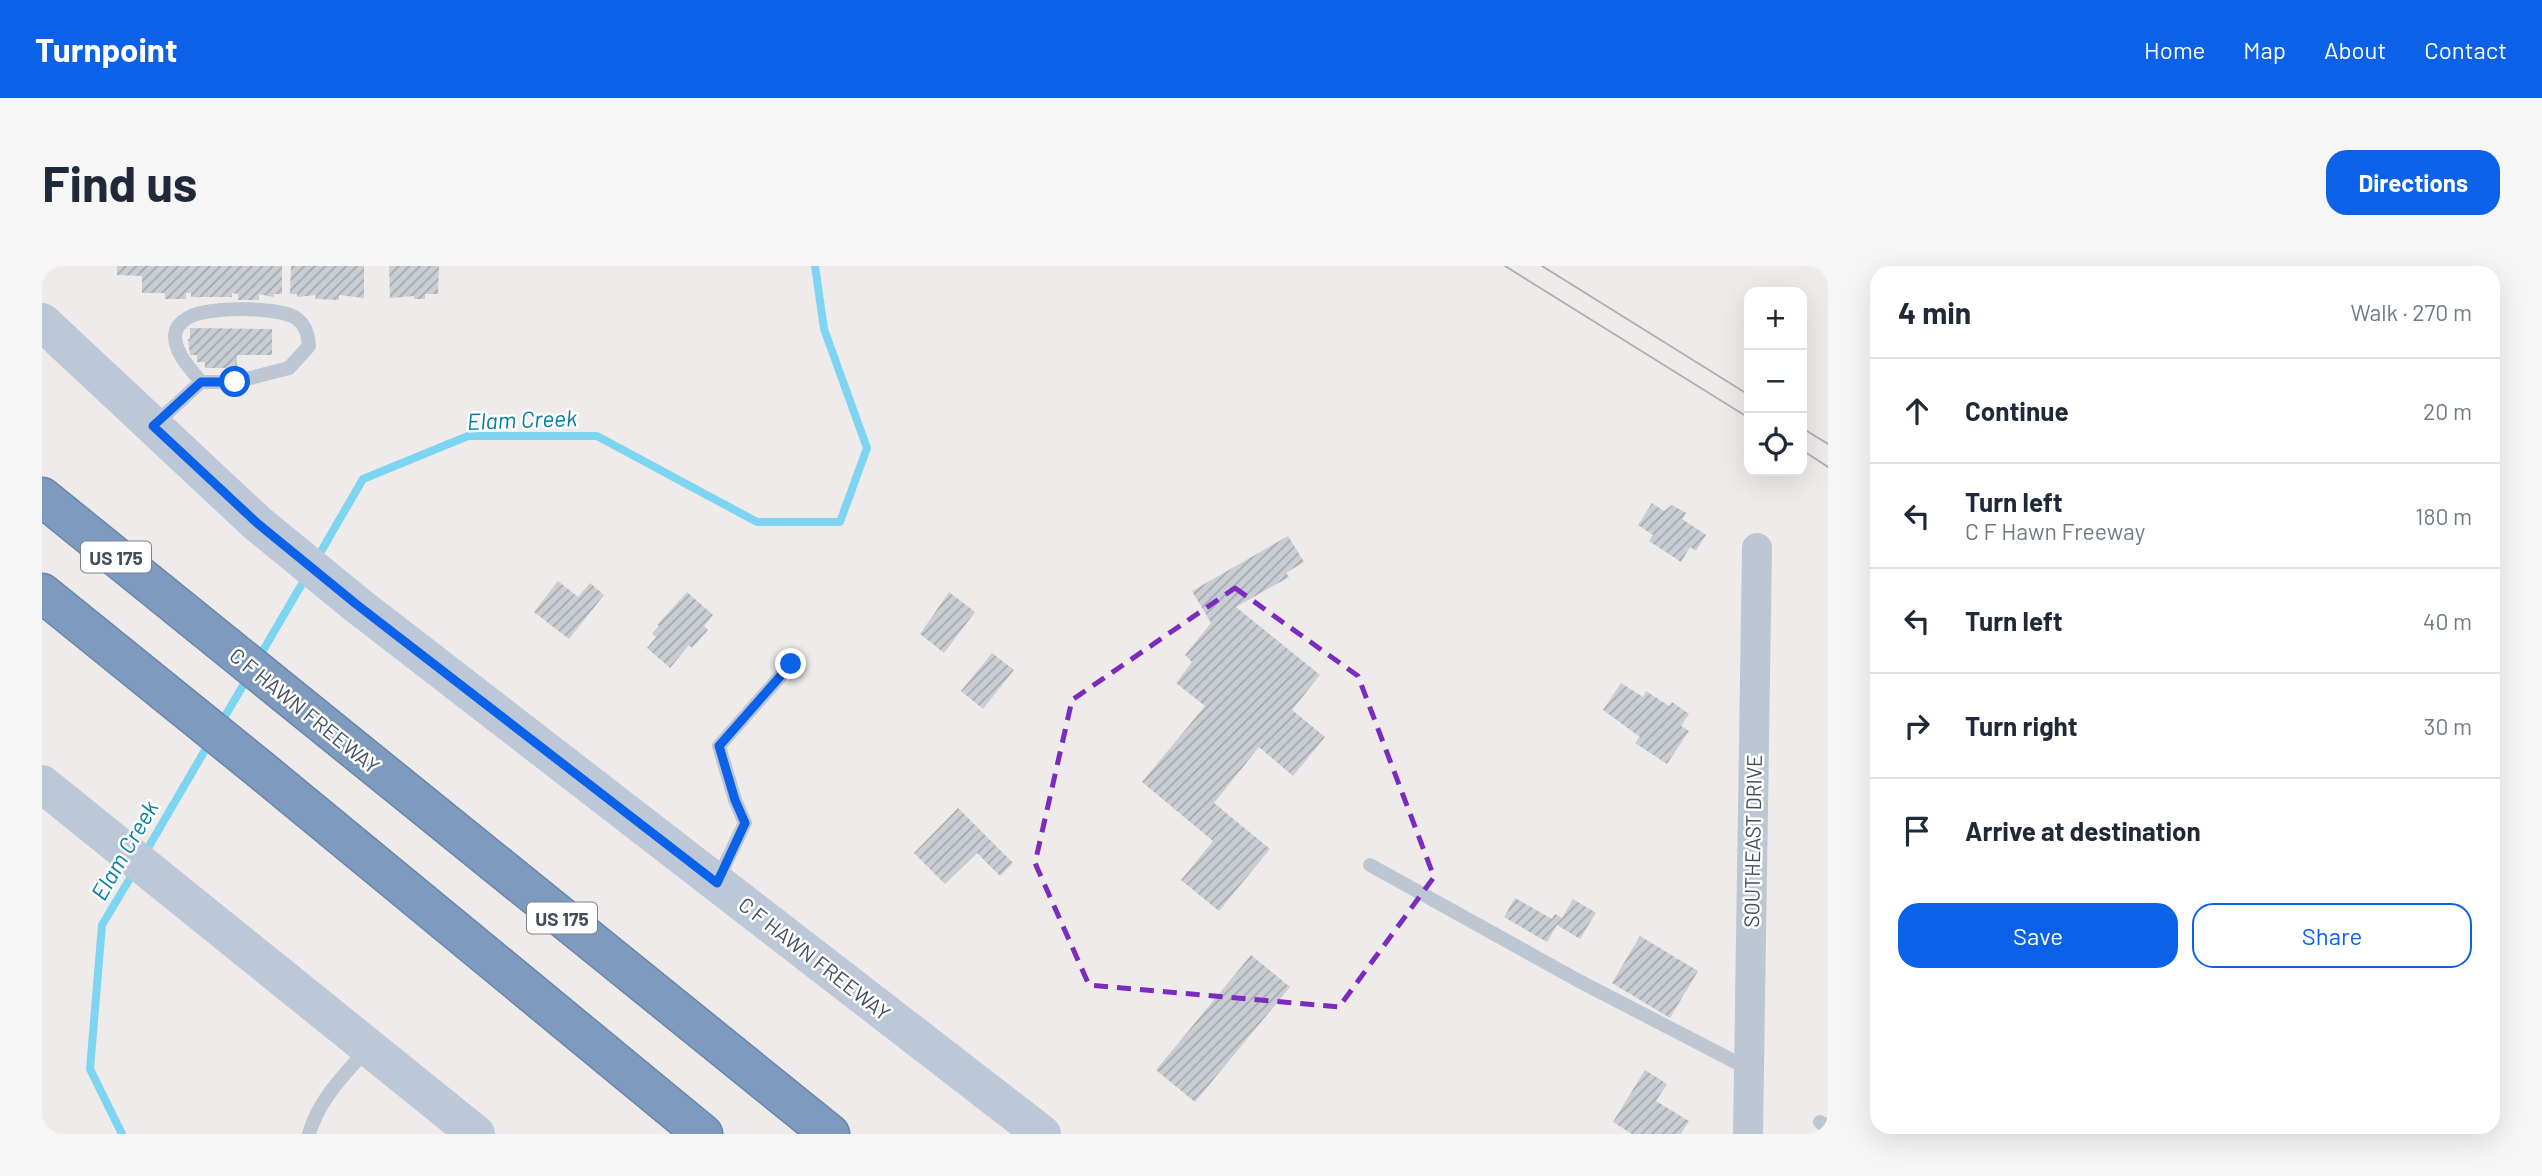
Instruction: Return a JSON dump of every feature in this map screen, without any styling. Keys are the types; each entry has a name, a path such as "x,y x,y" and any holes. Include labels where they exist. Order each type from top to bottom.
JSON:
{"highway":[{"name":"C F HAWN FREEWAY","path":"42,497 830,1134"},
{"path":"42,593 703,1134"},
{"path":"665,1103 690,1134"}],"main road":[{"name":"C F HAWN FREEWAY","path":"42,322 257,523 356,604 1042,1134"},
{"path":"42,784 477,1134"}],"street":[{"name":"SOUTHEAST DRIVE","path":"1748,1134 1757,548"}],"lane":[{"path":"153,426 201,382 235,382 289,368 309,346 308,334 299,320 283,311 231,309 188,317 177,327 175,337 180,355 201,382"},
{"path":"717,883 745,823 735,800 719,746 791,664"},
{"path":"1370,865 1579,981 1748,1068"},
{"path":"309,1134 315,1115 332,1088 368,1047"}],"highlighted area":[{"path":"1235,588 1358,676 1434,877 1339,1007 1089,985 1035,863 1072,700"}],"building":[{"path":"117,266 282,266 282,294 274,294 273,297 259,294 259,300 238,300 238,294 232,293 232,297 191,297 191,293 186,293 186,299 165,299 165,293 142,293 142,276 117,275"},
{"path":"291,266 364,266 364,298 339,295 339,300 315,299 316,295 297,297 297,294 290,294"},
{"path":"389,266 439,266 438,294 425,294 425,299 414,299 414,296 390,298"},
{"path":"190,328 272,329 272,355 237,355 237,368 205,368 205,362 197,362 197,355 190,355"},
{"path":"1652,503 1664,511 1672,505 1686,513 1682,519 1706,535 1696,551 1690,547 1681,562 1649,541 1653,535 1638,525"},
{"path":"1288,536 1304,562 1286,573 1289,577 1236,607 1320,675 1292,710 1325,737 1293,776 1259,747 1214,803 1270,849 1219,911 1181,880 1213,841 1142,782 1205,706 1176,683 1192,662 1185,655 1211,623 1192,591"},
{"path":"558,581 578,597 590,583 604,595 569,639 534,612"},
{"path":"687,592 713,615 704,626 708,630 692,648 689,645 670,668 647,648 656,637 652,634 659,626 657,625"},
{"path":"949,592 975,612 944,653 920,634"},
{"path":"992,653 1014,670 983,709 961,691"},
{"path":"1621,683 1643,697 1646,691 1669,706 1672,702 1689,714 1681,726 1689,731 1667,764 1635,743 1640,737 1603,710"},
{"path":"958,808 1013,863 1000,876 977,853 945,884 914,853"},
{"path":"1515,898 1552,919 1555,914 1562,918 1573,899 1596,913 1580,939 1557,925 1547,942 1504,917"},
{"path":"1640,936 1698,971 1670,1018 1612,983"},
{"path":"1251,955 1290,987 1195,1102 1156,1070"},
{"path":"1645,1070 1667,1084 1656,1101 1689,1121 1681,1134 1632,1134 1613,1122"}],"waterway":[{"name":"Elam Creek","path":"316,560 363,479 468,436 597,436 757,522 840,522 867,448 824,329 815,266"},
{"name":"Elam Creek","path":"258,659 306,577"},
{"name":"Elam Creek","path":"221,723 248,677"},
{"name":"Elam Creek","path":"145,853 211,740"},
{"name":"Elam Creek","path":"122,1134 90,1069 102,925 135,870"}],"tram line":[{"path":"1505,266 1744,415"},
{"path":"1542,266 1744,392"},
{"path":"1807,431 1828,444"},
{"path":"1807,453 1828,467"}],"route":[{"path":"235,382 201,382 153,426 257,523 356,604 717,883 745,823 735,800 719,746 791,664"}]}
